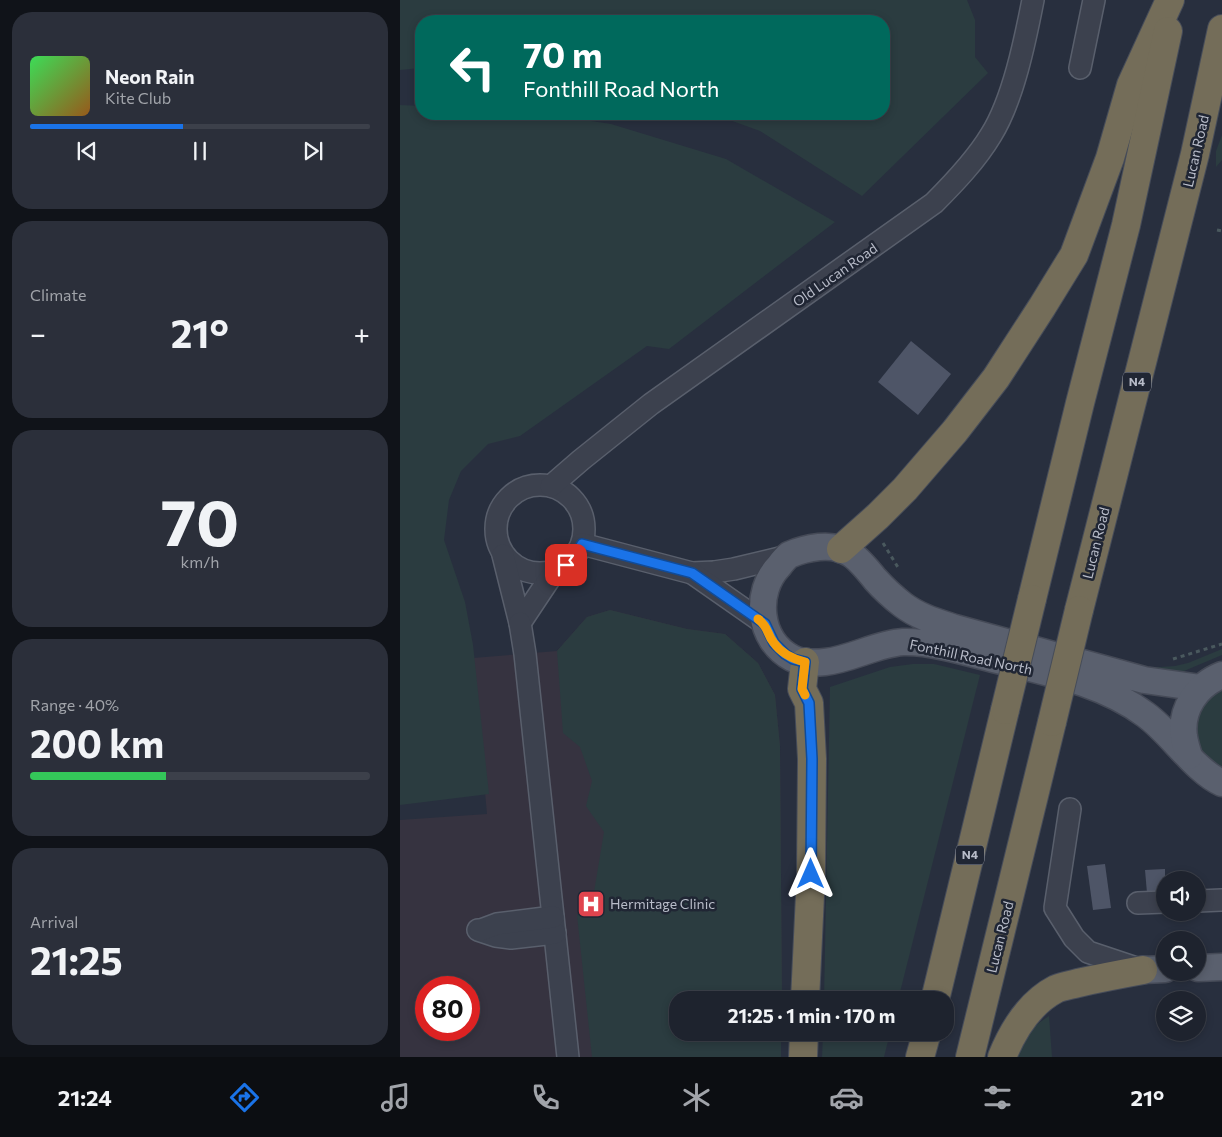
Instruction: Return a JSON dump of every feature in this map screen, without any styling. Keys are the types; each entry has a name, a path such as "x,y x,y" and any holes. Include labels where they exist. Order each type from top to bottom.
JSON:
{"highway":[{"path":"841,549 878,516 955,431 996,378 1074,255 1110,158 1131,85 1170,0"},
{"name":"N4","path":"937,991 1080,403 1124,234 1174,0"},
{"name":"Lucan Road","path":"970,1057 1079,610 1196,154 1222,29"},
{"path":"805,662 802,689 809,703 812,759 811,874 805,991"},
{"path":"1002,1057 1021,1019 1041,999 1057,988 1112,975 1154,970"},
{"path":"803,1057 804,1041"},
{"path":"920,1057 924,1041"}],"main road":[{"name":"Fonthill Road North","path":"1211,681 1144,680 929,620 904,606 876,579 856,556 841,549 826,546 812,548 788,556 773,572 765,586 762,603 765,624 774,643 793,659 816,663 834,661 903,642 926,644 975,654 1080,682 1129,704 1146,715 1207,775 1222,783"},
{"name":"Fonthill Road North","path":"1189,756 1184,736 1184,720 1193,698 1211,681"},
{"path":"1206,968 1222,967"}],"street":[{"name":"Old Lucan Road","path":"552,486 581,460 651,404 934,203 953,184 992,135 1006,105 1034,0"},
{"path":"1080,68 1094,0"},
{"path":"503,555 513,566 527,572 541,574 554,572 566,565 575,556 582,544 584,529 582,515 575,502 565,492 552,486 536,485 521,489 508,497 499,510 495,525 496,540 503,555 520,623 525,654 568,1057"},
{"path":"582,544 692,573 734,569 788,556"},
{"path":"520,623 554,572"},
{"path":"692,573 765,624"},
{"path":"1070,809 1055,908 1074,938 1088,952 1154,970"},
{"path":"1206,901 1222,900"},
{"path":"1138,903 1156,902"}],"path":[{"path":"1217,230 1222,231"}],"shaded area":[{"path":"400,0 967,0 975,20 975,57 988,73 862,196 760,131 730,120 890,120 890,15 415,15 415,69 400,70"},
{"path":"400,105 415,106 415,120 585,120 611,124 726,159 835,222 669,349 647,346 520,436 488,444 461,471 449,500 444,540 465,602 473,645 489,794 400,805"},
{"path":"1222,135 1222,160 1216,167 1216,151"},
{"name":"Hermitage Clinic","path":"610,610 687,629 725,634 758,663 775,695 780,746 782,991 669,991 669,1041 781,1041 781,1057 400,1057 400,820 487,814 473,658 557,651 587,617"},
{"path":"610,610 687,629 725,634 758,663 775,695 780,746 782,991 669,991 669,1041 781,1041 781,1057 592,1057 577,915 594,892 604,832 586,806 592,781 580,747 563,733 557,651 587,617"},
{"path":"1222,649 1222,655 1184,671 1171,672 1144,668 1175,666 1188,663"},
{"path":"934,664 980,675 900,991 824,991 830,687 890,667"},
{"path":"1222,688 1222,769 1212,762 1200,748 1196,727 1203,706 1210,697"},
{"path":"1049,1016 1052,1057 1016,1057 1028,1034"},
{"path":"823,1041 888,1041 884,1057 822,1057"}],"building":[{"path":"911,341 951,374 918,415 878,382"},
{"path":"1105,864 1111,908 1093,910 1087,866"},
{"path":"1165,869 1165,871 1156,871 1156,892 1147,893 1145,870"}],"slow traffic":[{"path":"758,619 765,624 774,643 785,654 793,659 805,662 802,689 805,695"}],"place":[{"name":"Hermitage Clinic","path":"591,904"}],"route":[{"path":"566,565 575,556 582,544 692,573 765,624 774,643 785,654 793,659 805,662 802,689 809,703 812,759 811,874"}]}
